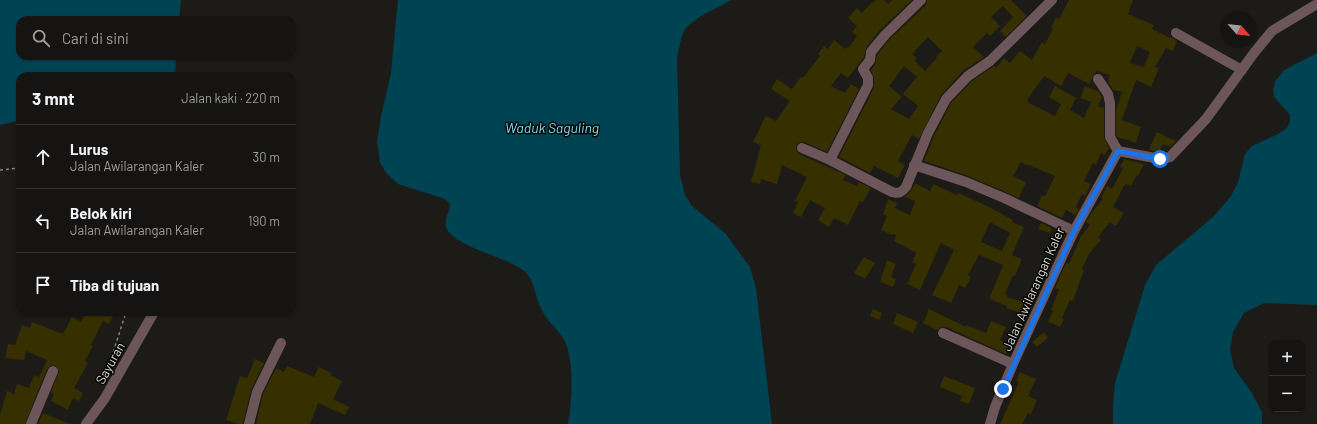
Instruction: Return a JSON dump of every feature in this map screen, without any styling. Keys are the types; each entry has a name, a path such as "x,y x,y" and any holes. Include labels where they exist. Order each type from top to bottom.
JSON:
{"street":[{"path":"830,160 868,85 868,78 863,69 870,60 871,52 885,35 921,0"},
{"path":"802,148 830,160 896,194 902,192 906,187 928,133 946,99 968,76 990,61 1052,0"},
{"path":"1098,79 1108,94 1110,103 1110,136 1118,151 1160,159 1170,157 1206,119 1272,31 1317,4"},
{"path":"1176,33 1242,70"},
{"name":"Jalan Awilarangan Kaler","path":"990,424 1013,364 1074,231 1118,151"},
{"path":"914,165 966,182 1074,231"},
{"name":"Sayuran","path":"86,424 106,398 152,316"},
{"path":"944,333 1013,364"},
{"path":"249,424 256,392 281,343"},
{"path":"31,424 53,371"}],"path":[{"path":"0,170 16,168"},
{"path":"106,375 125,316"}],"water":[{"path":"0,0 181,0 179,16 16,16 16,60 176,60 175,72 16,72 16,121 0,125"},
{"name":"Waduk Saguling","path":"398,0 731,0 693,22 684,31 677,59 680,175 685,195 692,206 725,233 750,267 756,288 772,424 568,424 572,380 567,346 563,338 542,311 528,275 516,266 470,246 451,234 446,227 450,204 445,199 398,184 387,174 380,163 377,142 381,116 391,73"},
{"path":"1317,53 1317,305 1264,303 1244,313 1233,332 1230,350 1234,368 1252,393 1262,412 1262,424 1113,424 1115,383 1145,285 1156,265 1214,216 1231,196 1238,182 1245,154 1252,146 1278,134 1287,128 1290,121 1290,115 1274,97 1273,90 1275,82 1284,70"}],"building":[{"path":"876,0 884,0 888,4 893,0 912,0 880,30 866,48 864,57 848,78 841,73 831,86 845,93 851,84 859,89 827,152 804,142 798,143 796,146 799,154 846,175 843,180 857,186 859,182 871,188 863,202 860,201 848,225 834,218 829,227 818,220 825,208 810,200 801,217 793,213 798,202 795,201 807,177 782,165 777,184 761,179 760,184 751,182 761,145 753,142 766,116 776,121 790,101 771,89 777,79 792,89 801,77 803,78 820,56 818,54 824,46 828,49 834,40 845,49 846,47 848,48 857,36 852,32 857,26 848,18 857,8 862,13 872,2 873,3"},
{"path":"927,0 1011,0 1027,16 1006,37 1000,31 1013,17 1003,6 991,17 1000,26 990,36 987,33 973,47 984,57 963,71 941,95 919,139 912,135 898,161 905,165 898,178 874,166 870,173 839,157 874,88 874,78 871,70 875,64 877,55 890,39 926,5","holes":["928,37 942,51 925,71 915,61 917,58 912,54","904,66 917,77 903,94 918,106 909,119 891,109 902,97 889,86"]},
{"path":"1069,0 1133,0 1128,14 1154,25 1152,29 1177,41 1173,51 1166,48 1155,67 1159,68 1151,87 1136,80 1122,120 1141,127 1136,143 1117,137 1116,135 1116,110 1122,92 1113,90 1108,82 1110,75 1096,71 1089,84 1068,73 1061,86 1044,76 1027,100 1029,103 1055,116 1061,104 1049,97 1055,86 1076,98 1070,110 1084,118 1091,102 1080,98 1085,86 1098,91 1102,97 1098,106 1104,108 1104,137 1109,148 1105,155 1101,153 1096,165 1093,163 1084,181 1091,184 1085,196 1082,194 1076,207 1079,209 1075,215 1066,210 1062,218 1037,206 1042,195 1045,196 1055,176 1029,165 1021,162 1013,176 1026,182 1019,198 968,176 924,161 934,136 951,103 972,81 994,66 996,68 1004,58 1010,63 1020,51 1032,60 1042,42 1045,44 1053,29 1051,28 1056,17 1059,19","holes":["1137,46 1150,52 1144,67 1130,63"]},
{"path":"1157,132 1176,141 1170,147 1163,144 1159,152 1153,151 1149,149"},
{"path":"1124,159 1144,164 1131,186 1125,184 1113,207 1124,213 1116,226 1110,222 1098,237 1101,240 1089,254 1082,269 1084,270 1073,301 1070,300 1062,318 1064,319 1060,327 1048,322 1059,290 1055,288 1066,263 1069,264 1081,236 1090,225 1086,222 1103,199 1101,198 1107,186 1112,189 1123,168 1120,167"},
{"path":"915,183 930,191 933,184 957,195 959,193 991,208 1013,220 1012,222 1024,227 1012,255 1022,259 1005,294 1007,297 1033,305 1029,313 1027,312 1029,314 1028,315 1006,308 1007,306 989,299 1003,265 979,255 968,275 971,277 965,288 959,285 951,303 932,295 954,250 941,243 920,290 907,284 916,264 912,262 916,253 894,241 896,235 892,235 881,230 887,216 883,214 888,199 897,203 895,208 910,215 915,201 905,197 911,191","holes":["990,222 1010,233 1002,251 981,242"]},
{"path":"1041,223 1052,228 1050,233 1038,229"},
{"path":"864,257 875,263 865,279 854,273"},
{"path":"887,260 896,264 891,277 896,279 893,287 880,282"},
{"path":"873,309 882,313 879,320 870,316"},
{"path":"929,309 966,327 966,325 986,333 991,321 1006,327 1000,340 1011,345 1006,354 946,327 942,327 937,330 923,323"},
{"path":"897,313 918,322 913,333 893,324"},
{"path":"84,316 113,316 109,324 103,321 91,345 93,346 85,361 88,363 74,388 83,393 79,401 73,398 68,410 51,401 54,394 51,392 59,371 56,365 52,365 47,369 25,424 0,424 0,415 7,391 14,394 17,384 29,388 34,375 39,377 47,360 26,351 24,360 5,358 8,344 15,345 22,325 30,328 32,322 63,334 72,317 81,322"},
{"path":"1044,332 1048,338 1037,347 1032,342"},
{"path":"255,359 264,363 251,390 243,424 226,420 240,376 247,378"},
{"path":"287,366 314,377 319,367 342,381 333,399 349,407 345,415 318,403 310,424 256,424 263,394 276,368 284,372"},
{"path":"1020,372 1036,379 1028,396 1037,400 1031,414 1028,413 1022,424 1000,424 1019,382 1016,381"},
{"path":"944,376 975,388 969,404 960,401 962,396 940,387"},
{"path":"43,413 70,424 38,424"}],"route":[{"path":"1003,389 1074,231 1118,151 1160,159"}]}
